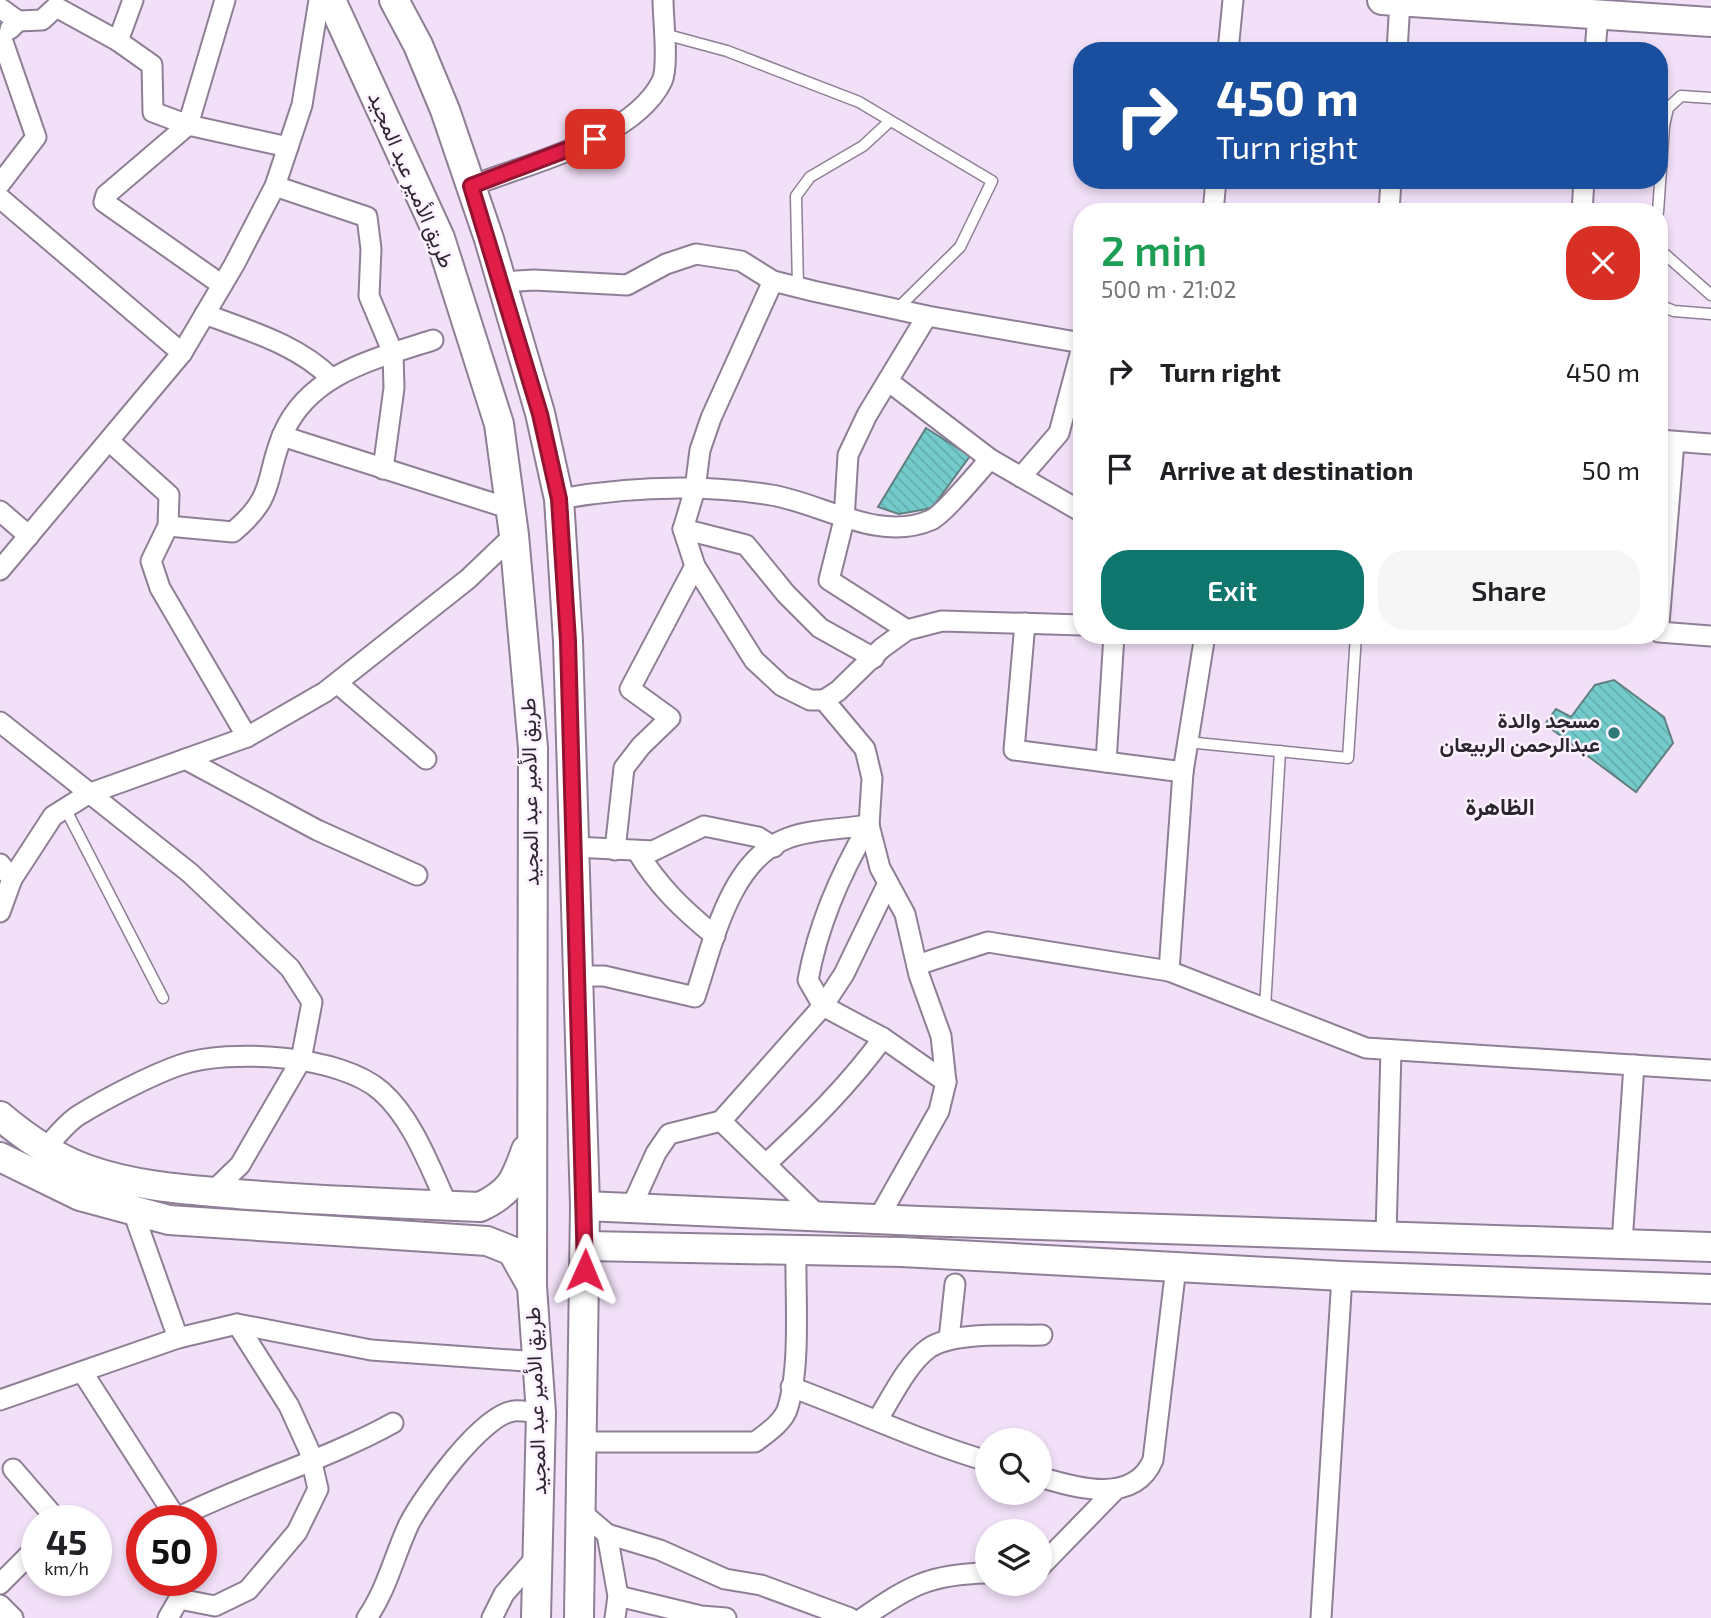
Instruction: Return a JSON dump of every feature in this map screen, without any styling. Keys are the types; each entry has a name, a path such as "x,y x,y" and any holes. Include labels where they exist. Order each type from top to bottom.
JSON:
{"main road":[{"name":"طريق الأمير عبد المجيد","path":"331,0 440,238 499,424 512,522 533,748 532,1287 541,1413 536,1618"},
{"name":"طريق الأمير عبد المجيد","path":"394,0 418,45 471,186 540,414 559,499 568,641 586,1246 579,1618"},
{"path":"418,45 413,20 415,9 421,0"},
{"path":"1391,1 1599,7 1711,23"},
{"path":"0,1116 45,1149 84,1168 126,1181 212,1192 448,1206 480,1207 503,1196 516,1177 531,1134"},
{"path":"0,1157 23,1171 80,1196 169,1220 487,1241 512,1251 532,1287"},
{"path":"585,1206 820,1217 1711,1247"},
{"path":"1389,1236 1392,1277"},
{"path":"586,1246 902,1252 1342,1276 1711,1289"}],"street":[{"path":"118,41 133,0"},
{"path":"222,285 104,202 106,195 187,125 225,0"},
{"path":"0,570 182,353 222,285 275,186 302,105 319,0"},
{"path":"471,186 595,139 645,106 663,79 663,0"},
{"path":"1229,42 1233,0"},
{"path":"1391,1 1397,42"},
{"path":"0,8 18,21 42,20 57,3 152,65 153,112 187,125 288,147"},
{"path":"1596,42 1599,7"},
{"path":"0,184 36,137 1,39 18,21"},
{"path":"275,186 367,216 371,250 369,296 393,353 394,388 383,469"},
{"path":"0,198 182,353"},
{"path":"502,282 534,279 627,285 666,264 696,254 741,261 773,281 798,287 927,316 1073,343"},
{"path":"773,281 711,418 700,450 695,489 683,529 695,566 754,660 782,687 810,700 824,700 838,691 873,657 907,630 942,621 1073,625"},
{"path":"205,314 270,339 312,359 331,379"},
{"path":"907,630 828,580 844,520 848,455 867,415 927,316"},
{"path":"168,526 233,532 255,514 270,484 282,436 299,405 331,379 393,353 433,340"},
{"path":"1021,477 1059,433 1073,379"},
{"path":"888,381 990,459 1073,507"},
{"path":"0,912 6,872 53,816 88,794 247,737 337,683 468,579 512,522 383,469 282,436"},
{"path":"109,441 169,495 168,526 151,561 160,588 247,737"},
{"path":"1668,441 1711,444"},
{"path":"559,499 607,491 695,489 774,495 844,520 907,527 934,519 990,459"},
{"path":"0,511 29,536"},
{"path":"683,529 746,545 786,594 820,628 873,657"},
{"path":"615,850 624,768 640,746 670,718 630,689 695,566"},
{"path":"1025,623 1014,750 1183,772"},
{"path":"1668,633 1711,636"},
{"path":"1106,762 1113,644"},
{"path":"1169,971 1183,772 1204,644"},
{"path":"337,683 426,759"},
{"path":"824,700 865,749 872,778 869,825 880,868 905,914 917,965 941,1037 946,1082 939,1111 878,1219"},
{"path":"0,722 190,873 290,968 312,1002 301,1060 240,1165 212,1192"},
{"path":"185,759 317,830 417,875"},
{"path":"578,976 604,975 695,997 715,936 736,885 763,853 788,838 869,825"},
{"path":"869,825 844,868 815,943 808,980 823,1006 883,1038 946,1082"},
{"path":"575,847 653,851 704,826 758,837 774,847"},
{"path":"637,850 654,881 681,909 715,936"},
{"path":"631,1208 656,1153 669,1134 721,1121 823,1006 845,974 888,883"},
{"path":"917,965 988,942 1169,971 1366,1048 1711,1070"},
{"path":"766,1163 821,1112 857,1073 883,1038"},
{"path":"1389,1236 1391,1050"},
{"path":"45,1149 77,1116 180,1065 232,1058 301,1060 354,1073 381,1091 401,1114 448,1206"},
{"path":"1622,1243 1634,1065"},
{"path":"721,1121 820,1217"},
{"path":"126,1181 132,1211 178,1338"},
{"path":"581,1442 755,1441 774,1428 788,1409 791,1387 796,1249"},
{"path":"1052,1555 1116,1489 1147,1474 1153,1460 1176,1267"},
{"path":"1321,1618 1342,1276"},
{"path":"949,1339 955,1284"},
{"path":"194,1596 215,1606 248,1590 297,1532 318,1489 312,1462 289,1406 237,1324"},
{"path":"0,1400 178,1338 237,1324 371,1350 538,1362"},
{"path":"878,1419 907,1374 928,1349 949,1339 1042,1335"},
{"path":"83,1373 169,1505"},
{"path":"791,1387 878,1419 896,1430 975,1457"},
{"path":"367,1618 390,1575 409,1524 465,1447 486,1425 512,1410 541,1413"},
{"path":"204,1505 231,1491 312,1462 393,1423"},
{"path":"13,1469 44,1505"},
{"path":"1052,1480 1089,1489 1116,1489"},
{"path":"580,1511 607,1534 660,1550 725,1579 761,1585 850,1618"},
{"path":"607,1534 618,1596 615,1618"},
{"path":"492,1618 504,1594 538,1555"},
{"path":"0,1584 21,1563"},
{"path":"863,1618 907,1587 950,1574 975,1573"},
{"path":"168,1618 178,1596"},
{"path":"618,1596 701,1616 726,1618"},
{"path":"0,1605 13,1618"}],"lane":[{"path":"663,34 727,51 859,102 992,181 960,247 897,309"},
{"path":"1668,108 1681,96 1711,98"},
{"path":"798,287 796,196 810,177 863,146 890,121"},
{"path":"1668,257 1711,295"},
{"path":"1668,309 1711,314"},
{"path":"1188,742 1348,758 1355,644"},
{"path":"1265,1008 1280,751"},
{"path":"65,808 163,998"}],"building":[{"path":"926,428 970,456 932,508 899,514 878,507"},
{"name":"مسجد والدة عبدالرحمن الربيعان","path":"1614,680 1664,717 1673,743 1636,792 1545,724 1556,709 1571,717 1595,685"}],"place":[{"name":"مسجد والدة عبدالرحمن الربيعان","path":"1614,733"}],"district":[{"name":"الظاهرة","path":"1500,807"}],"route":[{"path":"585,1270 568,641 559,499 540,414 471,186 595,139"}]}
